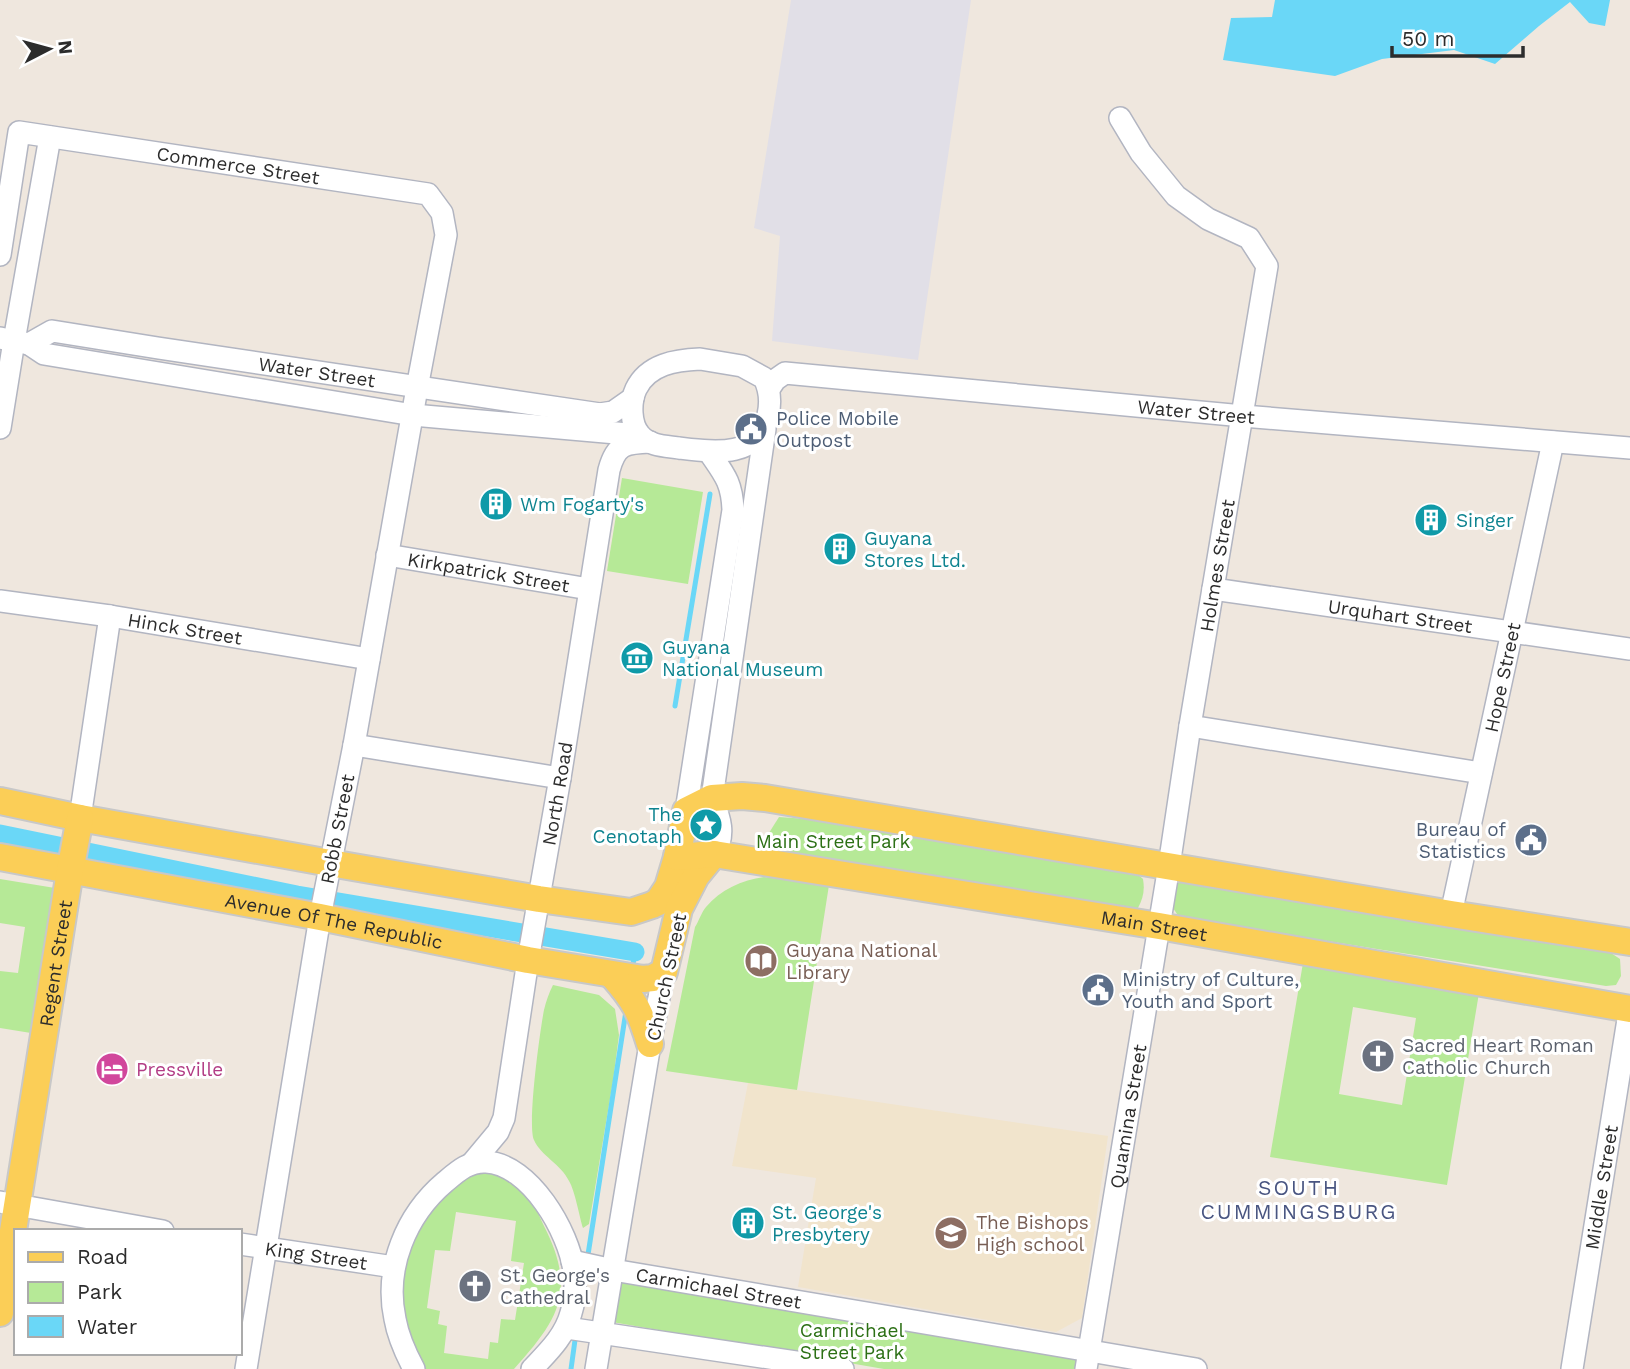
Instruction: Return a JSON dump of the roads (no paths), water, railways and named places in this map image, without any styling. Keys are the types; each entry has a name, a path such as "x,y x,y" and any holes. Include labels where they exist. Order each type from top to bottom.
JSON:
{"main road":[{"path":"686,811 712,798 765,798 1630,942"},
{"path":"0,801 79,823 328,870 538,903 641,909 661,929 667,960"},
{"name":"Church Street","path":"641,909 658,901 668,887 686,811"},
{"name":"Regent Street","path":"0,1313 9,1204 79,823"},
{"name":"Church Street","path":"667,960 679,909 696,876 714,854"},
{"name":"Main Street","path":"677,857 714,854 1159,926 1630,1009"},
{"name":"Avenue Of The Republic","path":"0,857 71,865 321,911 612,975 653,978 667,960"},
{"path":"612,975 638,1008 650,1044"}],"street":[{"name":"Holmes Street","path":"1120,118 1141,153 1176,196 1208,219 1249,239 1267,266 1169,866"},
{"name":"Commerce Street","path":"0,256 19,132 428,194 442,213 446,236 417,388"},
{"path":"0,428 22,344 50,137"},
{"name":"Water Street","path":"22,344 52,331 600,414 613,412 633,398"},
{"name":"Water Street","path":"22,344 152,371 413,415 644,438"},
{"path":"152,371 158,348"},
{"path":"701,359 743,366 765,379 770,397 765,429 753,441 728,451 709,452 657,445 644,438 634,423 633,398 638,385 653,370 666,363 701,359"},
{"name":"Water Street","path":"769,389 775,380 785,373 1630,448"},
{"path":"413,415 417,388"},
{"name":"Robb Street","path":"246,1369 328,870 354,745 413,415"},
{"name":"Church Street","path":"714,854 722,832 712,798 765,429"},
{"name":"North Road","path":"394,1267 397,1253 417,1211 431,1194 473,1162 498,1132 504,1118 612,458 624,445 644,438"},
{"name":"Hope Street","path":"1451,914 1553,442"},
{"name":"Church Street","path":"686,811 733,510 733,495 729,482 709,452"},
{"name":"Kirkpatrick Street","path":"387,555 589,589"},
{"name":"Urquhart Street","path":"1213,589 1630,649"},
{"name":"Hinck Street","path":"0,601 110,616 369,659"},
{"name":"Regent Street","path":"79,823 110,616"},
{"path":"1190,726 1481,773"},
{"path":"354,745 560,778"},
{"name":"Quamina Street","path":"1087,1360 1169,866"},
{"name":"Church Street","path":"596,1369 581,1330 589,1265 650,1044 667,960"},
{"name":"Middle Street","path":"1572,1369 1630,1009"},
{"path":"473,1162 499,1164 520,1176 533,1188 551,1213 569,1249 589,1265 575,1294 581,1330"},
{"path":"9,1204 152,1229"},
{"name":"King Street","path":"242,1244 394,1267"},
{"name":"Carmichael Street","path":"589,1265 1087,1360 1196,1369"},
{"path":"394,1267 395,1319 414,1369"},
{"path":"532,1369 554,1346 581,1330 843,1369"}],"water":[{"path":"1275,0 1610,0 1605,26 1589,23 1570,2 1495,64 1454,50 1382,59 1335,76 1223,60 1231,18 1272,17"}],"waterway":[{"path":"675,706 710,494"},
{"path":"0,834 297,895 635,952"},
{"path":"632,970 635,952"},
{"path":"587,1261 626,1011"},
{"path":"571,1369 576,1333"}],"place":[{"name":"Police Mobile Outpost","path":"751,429"},
{"name":"Wm Fogarty's","path":"496,504"},
{"name":"Singer","path":"1431,520"},
{"name":"Guyana Stores Ltd.","path":"840,549"},
{"name":"Guyana National Museum","path":"637,658"},
{"name":"The Cenotaph","path":"706,825"},
{"name":"Bureau of Statistics","path":"1531,840"},
{"name":"Guyana National Library","path":"761,961"},
{"name":"Ministry of Culture, Youth and Sport","path":"1098,990"},
{"name":"Sacred Heart Roman Catholic Church","path":"1378,1056"},
{"name":"Pressville","path":"112,1069"},
{"name":"St. George's Presbytery","path":"748,1223"},
{"name":"The Bishops High school","path":"951,1233"},
{"name":"St. George's Cathedral","path":"475,1286"}],"district":[{"name":"SOUTH CUMMINGSBURG","path":"1299,1200"}],"park label":[{"name":"Main Street Park","path":"833,841"},
{"name":"Carmichael Street Park","path":"852,1341"}]}
